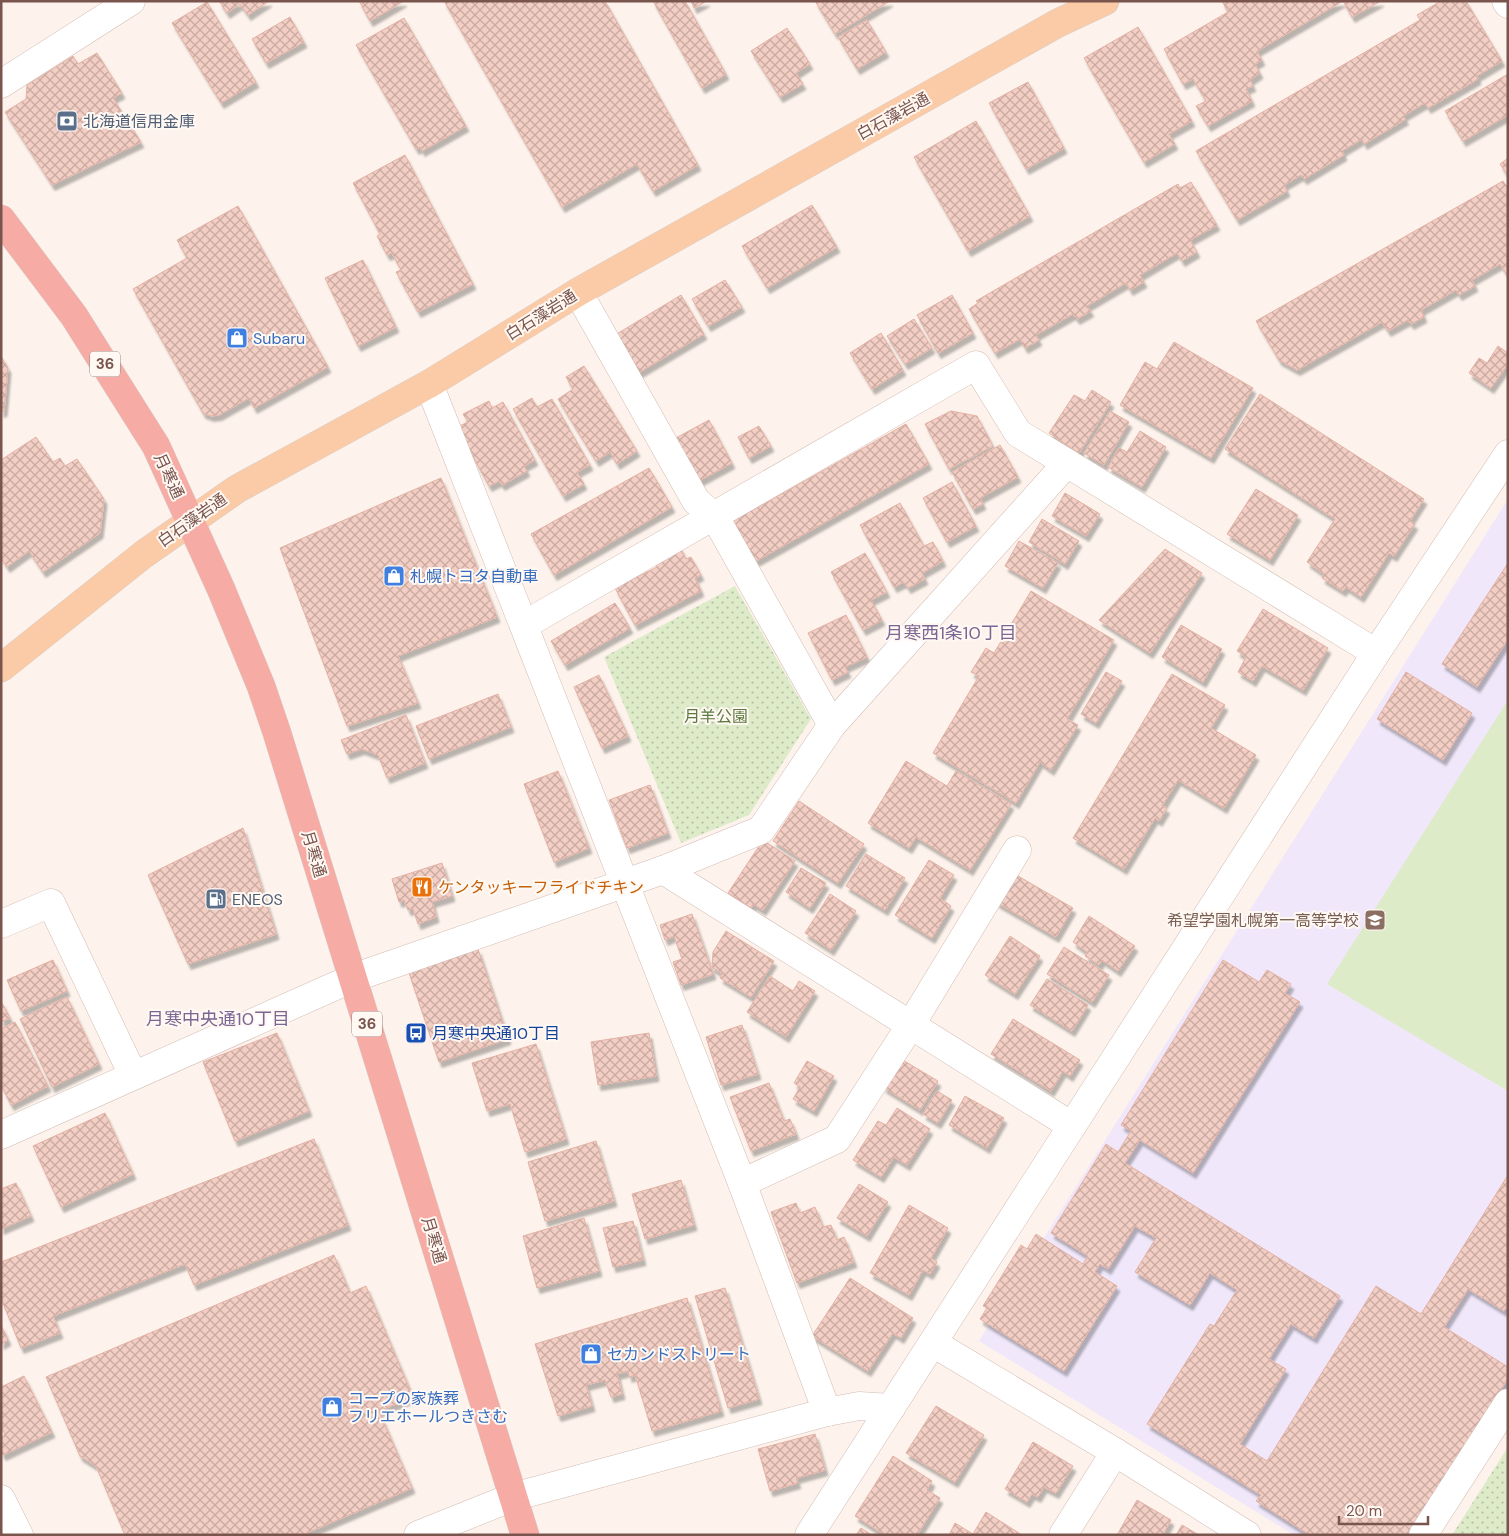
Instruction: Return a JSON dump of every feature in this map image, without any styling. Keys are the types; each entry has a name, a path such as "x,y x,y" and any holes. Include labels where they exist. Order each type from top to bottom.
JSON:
{"highway":[{"name":"月寒通","path":"1,219 74,316 156,446 221,589 261,686 525,1535"}],"main road":[{"name":"白石藻岩通","path":"1,668 144,554 237,489 429,384 578,292 1058,23 1105,1"}],"street":[{"path":"1,84 131,1"},
{"path":"578,292 696,501 715,517 832,725"},
{"path":"524,625 976,366 1018,433 1376,653"},
{"path":"429,384 742,1183 827,1412"},
{"path":"809,1535 1376,653 1508,454"},
{"path":"1,1135 353,978 663,870 761,830 832,725 1067,463"},
{"path":"742,1183 837,1139 910,1026 1017,850"},
{"path":"663,870 1072,1126"},
{"path":"1,924 51,903 133,1075"},
{"path":"933,1343 1115,1452 1247,1535"},
{"path":"1423,1535 1508,1403"},
{"path":"418,1535 513,1497 827,1412 859,1406 891,1408"},
{"path":"1063,1535 1115,1452"},
{"path":"1,1499 19,1535"}],"shaded area":[{"name":"希望学園札幌第一高等学校","path":"1508,499 1508,1387 1414,1535 1294,1535 979,1341"}],"green space":[{"name":"月羊公園","path":"735,586 811,719 749,815 681,843 604,657"},
{"path":"1508,700 1508,1091 1327,984"},
{"path":"1508,1447 1508,1535 1452,1535"}],"building":[{"path":"219,1 269,1 248,15 240,4 227,13"},
{"path":"359,1 404,1 370,21"},
{"path":"444,1 605,1 698,165 653,191 637,164 562,207"},
{"path":"653,1 685,1 726,74 702,88"},
{"path":"691,1 707,1 694,8"},
{"path":"815,1 890,1 835,34"},
{"path":"1222,1 1343,1 1257,51 1262,60 1255,64 1260,73 1250,80 1253,86 1246,89 1252,101 1208,126 1196,106 1206,101 1193,79 1183,84 1164,49 1228,12"},
{"path":"1343,1 1381,1 1352,17"},
{"path":"1441,1 1466,1 1502,61 1477,76 1478,79 1428,108 1425,103 1403,116 1406,119 1364,144 1362,139 1342,151 1344,155 1304,179 1301,175 1284,185 1287,191 1237,220 1196,151 1420,20 1417,15"},
{"path":"207,2 256,82 221,103 172,23"},
{"path":"290,17 304,42 266,63 252,39"},
{"path":"404,18 466,126 422,151 420,147 416,149 356,45"},
{"path":"867,20 886,52 857,69 838,37"},
{"path":"1138,27 1192,121 1169,134 1175,144 1144,162 1084,58"},
{"path":"787,28 810,64 796,73 803,84 780,97 751,51"},
{"path":"97,53 122,93 113,98 141,142 52,185 5,112 26,99 27,85 73,56 78,64"},
{"path":"1508,74 1508,115 1463,141 1445,111"},
{"path":"1028,82 1064,148 1026,169 989,103"},
{"path":"976,121 1030,216 968,251 914,157"},
{"path":"405,155 473,284 418,312 396,272 401,270 392,253 387,255 377,236 380,234 353,183"},
{"path":"1508,158 1508,176 1500,164"},
{"path":"1503,181 1508,188 1508,277 1500,264 1472,280 1475,286 1459,295 1456,290 1421,310 1424,317 1411,324 1408,320 1388,331 1382,322 1297,370 1279,360 1256,321"},
{"path":"1191,182 1217,225 1190,240 1197,252 1182,261 1177,253 1140,275 1144,282 1130,290 1126,283 1087,306 1091,311 1077,319 1073,314 1036,335 1039,340 1025,348 1020,339 995,353 969,309 978,303 976,301 1178,184 1180,188"},
{"path":"812,205 837,247 767,288 742,246"},
{"path":"238,206 328,367 254,408 249,398 219,415 211,416 203,413 133,289 187,258 177,240"},
{"path":"363,260 396,327 358,346 325,278"},
{"path":"725,280 742,307 708,326 692,299"},
{"path":"681,295 704,334 638,373 615,335"},
{"path":"952,295 973,333 938,353 917,315"},
{"path":"914,319 932,348 905,364 887,336"},
{"path":"881,333 903,370 872,389 850,353"},
{"path":"1174,342 1253,388 1211,458 1120,405 1145,362 1157,369"},
{"path":"1498,346 1508,353 1508,364 1491,388 1469,373 1479,358 1487,363"},
{"path":"1,356 8,368 4,411 1,412"},
{"path":"584,366 637,451 617,464 610,452 596,461 558,399 573,389 566,377"},
{"path":"1092,390 1111,402 1079,453 1049,433 1074,395 1085,401"},
{"path":"1260,394 1424,499 1410,521 1415,524 1394,556 1389,553 1361,597 1346,587 1343,591 1322,578 1324,574 1307,562 1335,519 1225,449"},
{"path":"532,398 537,407 552,399 590,465 577,472 584,484 563,496 513,409"},
{"path":"489,401 492,408 503,402 535,460 524,466 527,471 502,485 499,481 489,486 457,427 468,422 463,414"},
{"path":"951,411 977,416 993,446 949,469 925,424"},
{"path":"1110,411 1129,422 1104,465 1084,453"},
{"path":"709,420 732,463 697,482 674,439"},
{"path":"906,424 929,464 756,561 733,521"},
{"path":"759,426 771,446 749,458 738,437"},
{"path":"1140,431 1166,447 1142,487 1108,467 1119,448 1127,452"},
{"path":"36,437 53,462 60,458 65,466 77,459 104,499 100,533 43,572 29,551 7,567 1,558 1,460"},
{"path":"1000,445 1018,477 980,498 983,504 973,509 952,472"},
{"path":"649,468 672,507 554,575 531,534"},
{"path":"441,478 497,617 398,656 418,703 347,726 280,548"},
{"path":"952,482 976,526 947,542 923,498"},
{"path":"1256,489 1298,515 1270,560 1227,534"},
{"path":"1065,493 1100,514 1086,536 1052,516"},
{"path":"900,503 924,546 933,542 943,561 922,573 925,579 908,588 904,582 894,587 860,525"},
{"path":"1042,519 1079,541 1065,564 1029,542"},
{"path":"1019,541 1058,563 1043,588 1005,566"},
{"path":"680,547 686,559 691,557 701,575 695,578 701,591 635,625 615,588 657,567 654,561"},
{"path":"1165,549 1202,573 1150,653 1099,620"},
{"path":"865,553 887,592 871,600 882,620 863,630 831,572"},
{"path":"1508,563 1508,639 1477,687 1442,664"},
{"path":"1031,591 1114,640 1067,719 1078,725 1051,770 1040,762 1016,803 933,753 979,676 971,672 986,648 994,653"},
{"path":"615,603 630,628 565,665 551,641"},
{"path":"1263,609 1328,648 1303,690 1262,666 1253,681 1238,672 1246,657 1237,651"},
{"path":"846,615 867,657 845,667 848,672 832,680 808,633"},
{"path":"1181,625 1222,649 1203,682 1162,657"},
{"path":"1106,672 1122,681 1096,723 1081,714"},
{"path":"1406,672 1472,713 1443,760 1377,719"},
{"path":"1172,674 1225,705 1211,728 1256,755 1224,808 1178,780 1162,806 1167,808 1159,821 1155,818 1124,869 1073,838"},
{"path":"599,675 628,736 602,748 574,687"},
{"path":"498,694 511,727 429,759 416,726"},
{"path":"406,715 425,763 387,778 378,755 362,749 347,754 341,740"},
{"path":"906,761 947,786 956,771 1011,804 970,870 916,837 909,848 868,823"},
{"path":"558,771 589,848 554,862 524,784"},
{"path":"650,785 668,833 627,848 609,800"},
{"path":"799,801 864,844 838,883 773,841"},
{"path":"243,828 276,934 188,964 148,875"},
{"path":"763,840 795,861 763,910 753,904 751,908 728,893"},
{"path":"866,854 905,878 885,910 846,886"},
{"path":"929,860 954,875 940,898 951,906 932,938 895,915"},
{"name":"ケンタッキーフライドチキン","path":"442,863 452,896 432,902 436,917 418,924 413,909 408,910 404,900 399,902 392,879"},
{"path":"801,868 826,883 810,908 786,892"},
{"path":"1013,873 1073,908 1056,937 996,902"},
{"path":"830,894 856,911 831,950 805,933"},
{"path":"692,914 713,974 681,985 673,962 682,959 674,936 665,940 660,925"},
{"path":"1089,916 1135,946 1118,971 1102,960 1099,965 1085,956 1087,952 1073,942"},
{"path":"726,931 774,961 751,997 720,978 722,974 712,967 713,952"},
{"path":"1010,936 1040,956 1015,994 985,975"},
{"path":"1064,947 1109,975 1092,1002 1047,974"},
{"path":"478,949 508,1039 439,1062 409,973"},
{"path":"53,960 67,991 21,1011 7,980"},
{"path":"1223,960 1259,982 1267,970 1291,984 1285,993 1300,1002 1193,1173 1140,1140 1125,1163 1340,1296 1314,1338 1291,1324 1269,1359 1286,1369 1240,1444 1267,1461 1376,1286 1421,1314 1508,1175 1508,1305 1504,1311 1468,1289 1444,1327 1508,1367 1508,1378 1410,1535 1310,1535 1256,1501 1261,1495 1147,1424 1210,1324 1214,1326 1237,1290 1210,1273 1190,1305 1135,1272 1156,1238 1135,1226 1108,1269 1100,1264 1095,1272 1117,1286 1064,1371 980,1319 987,1308 983,1306 1021,1245 1027,1249 1036,1234 1083,1264 1088,1256 1051,1233 1106,1144 1118,1152 1131,1131 1121,1125"},
{"path":"770,976 793,991 799,981 815,991 786,1037 747,1012"},
{"path":"1047,979 1088,1005 1072,1031 1030,1005"},
{"path":"67,997 99,1064 52,1087 20,1019"},
{"path":"1,1001 10,1018 1,1022"},
{"path":"1013,1019 1080,1060 1070,1076 1063,1071 1051,1091 991,1054"},
{"path":"15,1022 48,1086 11,1105 1,1085 1,1029"},
{"path":"742,1025 758,1074 721,1085 706,1037"},
{"path":"277,1033 309,1111 235,1141 203,1062"},
{"path":"649,1033 656,1076 598,1085 591,1042"},
{"path":"536,1044 566,1139 525,1152 510,1104 487,1111 472,1063"},
{"path":"901,1059 938,1081 920,1110 883,1087"},
{"path":"807,1061 834,1076 814,1111 793,1099 800,1087 794,1083"},
{"path":"769,1083 784,1121 790,1119 796,1134 751,1151 730,1097"},
{"path":"937,1091 952,1100 938,1123 923,1114"},
{"path":"965,1096 1004,1118 987,1148 949,1125"},
{"path":"897,1108 930,1129 907,1165 894,1157 881,1177 853,1160 878,1121 886,1125"},
{"path":"105,1113 133,1174 61,1207 33,1146"},
{"path":"314,1139 348,1225 194,1285 185,1264 53,1316 60,1333 21,1348 1,1298 1,1262"},
{"path":"596,1141 614,1201 545,1221 528,1162"},
{"path":"681,1180 694,1225 645,1239 632,1194"},
{"path":"16,1183 31,1216 1,1229 1,1189"},
{"path":"859,1184 888,1202 867,1236 837,1218"},
{"path":"796,1203 800,1213 815,1207 823,1227 831,1225 837,1240 844,1237 854,1262 797,1283 771,1212"},
{"path":"909,1205 948,1228 931,1258 937,1262 930,1274 923,1270 909,1295 870,1273"},
{"path":"584,1218 599,1271 537,1288 523,1236"},
{"path":"633,1221 643,1260 613,1267 603,1228"},
{"path":"334,1255 350,1293 366,1286 413,1397 379,1411 412,1488 302,1535 125,1535 96,1466 80,1456 46,1377"},
{"path":"850,1278 913,1318 901,1338 893,1333 868,1371 812,1336"},
{"path":"725,1288 759,1399 728,1408 695,1296"},
{"path":"687,1298 721,1411 652,1431 635,1375 629,1377 628,1371 617,1374 622,1394 611,1397 605,1380 586,1385 592,1406 558,1416 535,1344"},
{"path":"1,1325 8,1340 1,1344"},
{"path":"24,1376 52,1432 3,1455 1,1452 1,1439 5,1434 1,1427 1,1387"},
{"path":"936,1406 984,1435 955,1482 906,1453"},
{"path":"815,1434 825,1470 796,1478 798,1483 770,1491 758,1449"},
{"path":"1033,1442 1073,1466 1056,1493 1044,1487 1038,1497 1032,1494 1027,1502 1005,1489"},
{"path":"893,1456 932,1481 927,1490 940,1498 917,1535 905,1535 902,1532 900,1535 885,1535 855,1516"},
{"path":"1137,1500 1171,1520 1163,1535 1117,1535"},
{"path":"986,1512 1022,1535 949,1535 955,1523 973,1534"},
{"path":"1182,1525 1199,1535 1176,1535"},
{"path":"861,1528 872,1535 856,1535"}],"place":[{"name":"北海道信用金庫","path":"67,121"},
{"name":"Subaru","path":"237,338"},
{"name":"札幌トヨタ自動車","path":"394,576"},
{"name":"ケンタッキーフライドチキン","path":"422,887"},
{"name":"ENEOS","path":"216,899"},
{"name":"希望学園札幌第一高等学校","path":"1375,920"},
{"name":"月寒中央通10丁目","path":"416,1033"},
{"name":"セカンドストリート","path":"591,1354"},
{"name":"コープの家族葬 フリエホールつきさむ","path":"332,1407"}],"district":[{"name":"月寒西1条10丁目","path":"951,633"},
{"name":"月寒中央通10丁目","path":"218,1019"}]}
